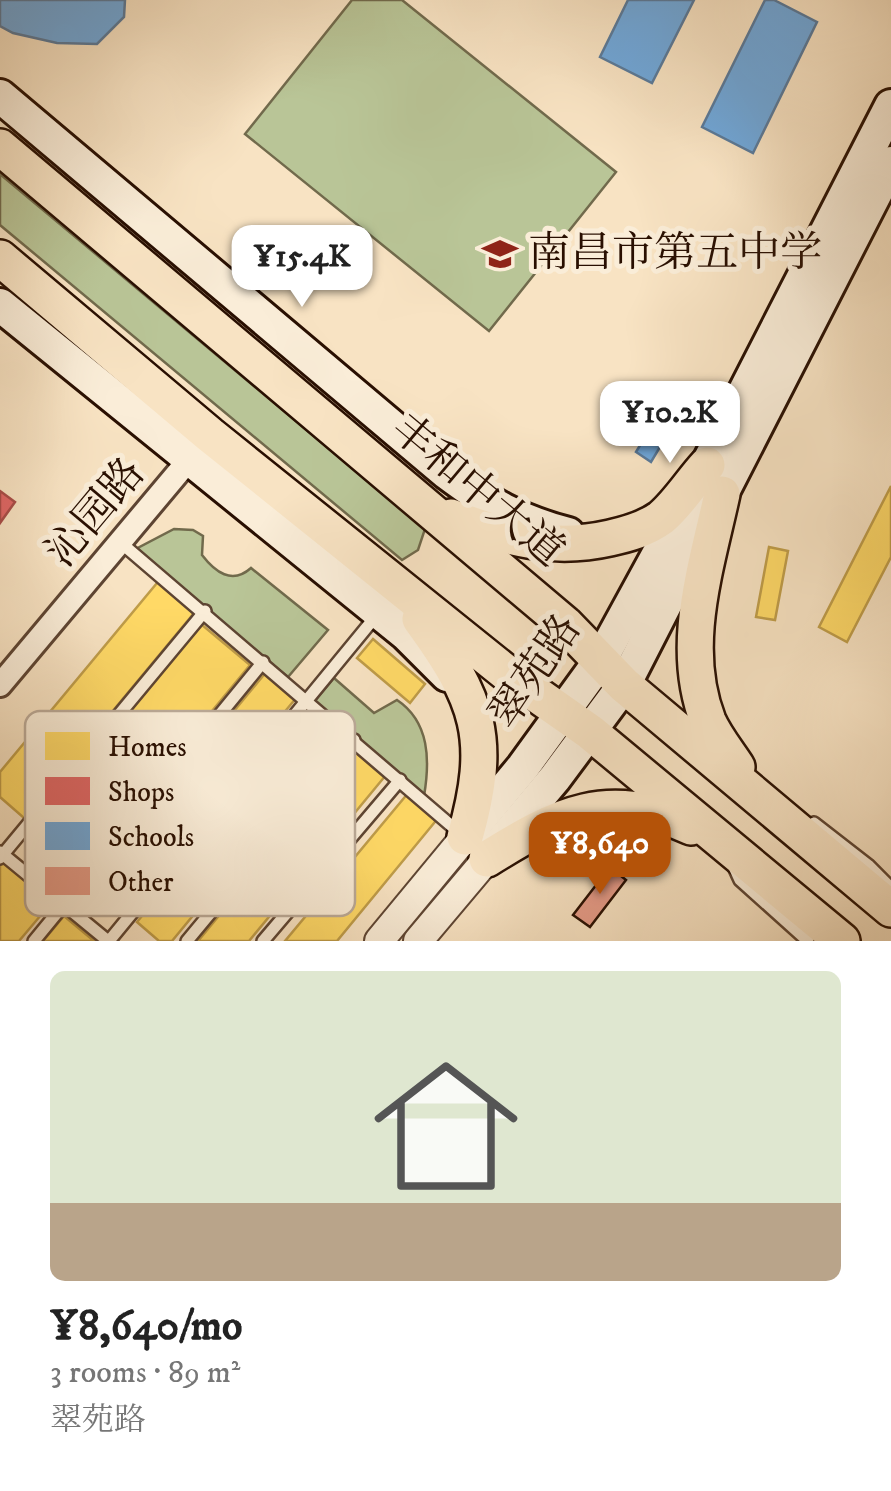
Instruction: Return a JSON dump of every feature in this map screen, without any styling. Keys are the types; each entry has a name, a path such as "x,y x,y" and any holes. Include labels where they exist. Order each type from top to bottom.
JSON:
{"main road":[{"path":"0,96 446,473 490,505 534,526 596,541"},
{"name":"翠苑路","path":"714,479 891,106"},
{"name":"丰和中大道","path":"0,147 565,624 612,673 891,910"},
{"name":"翠苑路","path":"476,848 612,673 714,479 891,163"},
{"path":"0,258 200,448"},
{"path":"0,305 200,448 386,597 576,722 842,941"},
{"path":"426,506 524,542 566,545 633,532 714,479"},
{"path":"714,479 694,641 697,682 709,724 757,797"},
{"path":"386,597 455,667 469,698 477,730 479,764 476,848 588,810 615,807 648,811 722,841"}],"street":[{"name":"沁园路","path":"0,685 200,448"},
{"name":"翠苑路","path":"378,941 476,848"},
{"name":"翠苑路","path":"418,941 476,848"}],"lane":[{"path":"120,542 320,711"},
{"path":"298,711 386,597"},
{"path":"121,711 205,611"},
{"path":"224,711 264,662"},
{"path":"355,741 476,848"},
{"path":"355,833 400,780"},
{"path":"757,797 818,825 891,888"},
{"path":"25,826 1,855 25,874"},
{"path":"722,841 740,880 808,941"},
{"path":"34,941 55,916"},
{"path":"78,916 109,941 130,916"},
{"path":"187,941 208,916"},
{"path":"263,941 284,916"}],"green space":[{"path":"352,0 402,0 616,172 489,331 245,134"},
{"path":"0,174 425,529 418,550 402,560 0,225"},
{"path":"174,529 193,530 203,536 202,555 218,571 237,576 251,568 328,630 288,677 132,551"},
{"path":"334,678 374,713 397,700 408,709 425,743 424,796 355,738 355,711 323,711 313,703"}],"building: Homes":[{"path":"891,486 891,557 847,642 819,627"},
{"path":"769,547 788,551 775,620 756,617"},
{"path":"162,577 199,607 113,711 51,711"},
{"path":"201,624 250,665 212,711 130,711"},
{"path":"373,639 425,684 410,703 357,658"},
{"path":"267,671 297,697 285,711 234,711"},
{"path":"25,742 24,818 0,797 0,772"},
{"path":"355,751 386,775 355,813"},
{"path":"409,792 439,817 337,941 285,941 306,916 355,916 355,857"},
{"path":"4,861 25,879 25,916 40,916 19,941 0,941 0,865"},
{"path":"64,916 94,941 43,941"},
{"path":"142,916 193,916 172,941 159,941 137,922"},
{"path":"219,916 270,916 249,941 198,941"}],"building: Shops":[{"path":"0,491 15,502 0,523"}],"building: Schools":[{"path":"0,0 125,0 124,17 97,44 57,43 0,26"},
{"path":"628,0 694,0 652,83 600,57"},
{"path":"765,0 774,0 817,22 753,153 702,127"},
{"path":"666,403 681,412 651,462 636,452"}],"building: Other":[{"path":"610,867 626,880 590,927 573,915"}],"place":[{"name":"南昌市第五中学","path":"500,254"}]}
